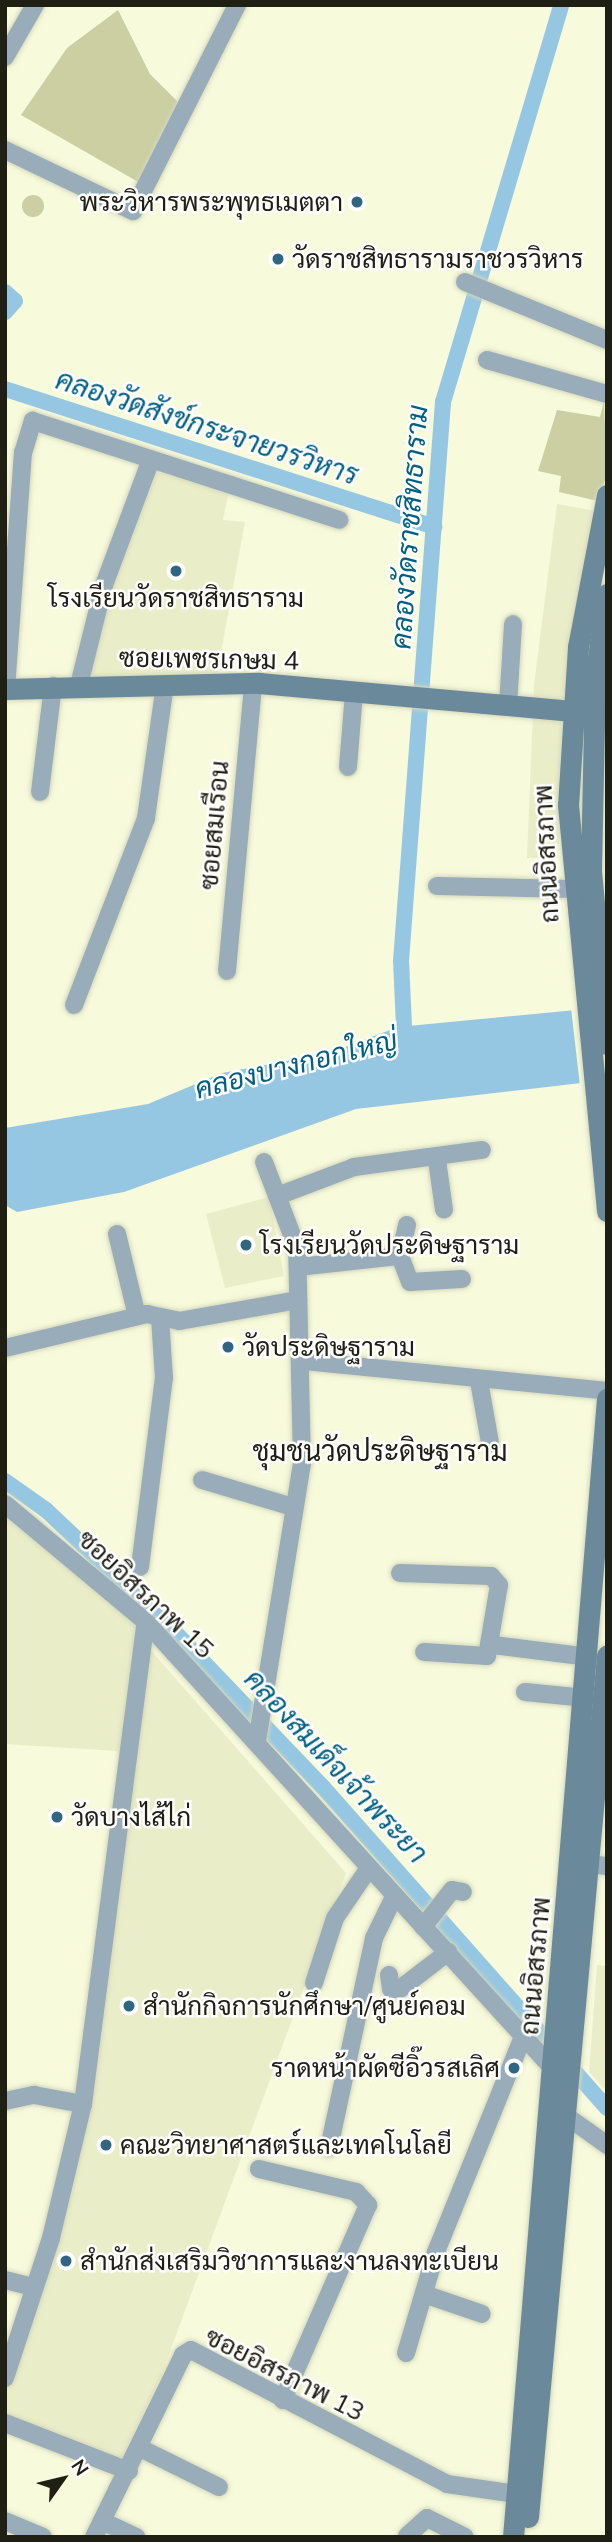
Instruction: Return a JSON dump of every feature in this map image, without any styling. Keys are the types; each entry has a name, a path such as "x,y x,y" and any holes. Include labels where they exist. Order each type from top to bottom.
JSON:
{"main road":[{"name":"ถนนอิสรภาพ","path":"607,495 572,709 588,891 607,1211"},
{"path":"607,594 603,656 595,713 588,891 607,1044"},
{"name":"ซอยเพชรเกษม 4","path":"6,689 79,685 253,684 595,713"},
{"name":"ถนนอิสรภาพ","path":"513,2537 563,2059 586,1698 598,1657 607,1399"},
{"path":"526,2537 569,2118 563,2059 598,1865 598,1657"}],"street":[{"path":"5,57 35,5"},
{"path":"5,150 133,211 237,5"},
{"path":"465,282 607,340"},
{"path":"487,360 607,394"},
{"path":"6,689 29,424 40,421 339,520"},
{"path":"79,685 104,585 151,459"},
{"path":"508,706 513,624"},
{"name":"ซอยสมเรือน","path":"227,971 253,684"},
{"path":"74,1005 146,818 165,685"},
{"path":"40,792 53,686"},
{"path":"348,766 354,692"},
{"path":"437,886 588,891"},
{"path":"280,1195 354,1167 437,1160 482,1150"},
{"path":"437,1160 444,1210"},
{"path":"261,1728 293,1507 302,1463 303,1361 298,1267 280,1195 264,1162"},
{"path":"407,1225 400,1256 410,1282 462,1279"},
{"path":"117,1234 137,1316"},
{"path":"298,1267 400,1256"},
{"path":"5,1348 137,1316 180,1321 298,1300"},
{"path":"140,1567 164,1378 160,1318"},
{"path":"303,1361 479,1381 607,1391"},
{"path":"479,1381 490,1443"},
{"path":"202,1480 293,1507"},
{"name":"ซอยอิสรภาพ 15","path":"6,1505 146,1622 261,1728 394,1897 430,1919 448,1952 523,2037 563,2059"},
{"path":"400,1573 496,1580 493,1645 478,1659 424,1652"},
{"path":"5,2378 34,2287 83,2104 146,1622"},
{"path":"493,1645 598,1657"},
{"path":"525,1692 586,1698"},
{"path":"314,1983 335,1918 369,1868"},
{"path":"430,1919 455,1888 463,1892"},
{"path":"329,2148 374,1938 394,1897"},
{"path":"389,1975 391,1989 400,1989 448,1952"},
{"path":"406,2353 424,2294 523,2037"},
{"path":"5,2101 34,2095 83,2104"},
{"path":"569,2118 607,2145"},
{"path":"259,2169 356,2192 368,2206 283,2400"},
{"path":"5,2280 34,2287"},
{"path":"424,2294 482,2314"},
{"name":"ซอยอิสรภาพ 13","path":"94,2537 129,2471 186,2351 447,2484 516,2494"},
{"path":"5,2423 129,2471"},
{"path":"139,2448 219,2487"},
{"path":"407,2536 427,2518 465,2537"},
{"path":"5,2521 43,2537"},
{"path":"103,2521 137,2537"}],"shaded area":[{"path":"118,10 150,74 178,102 140,183 21,115 67,48"},
{"path":"33,195 41,198 44,206 41,214 33,217 25,214 22,206 25,198"},
{"path":"604,401 607,474 598,501 559,492 561,476 538,471 557,410 600,417"},
{"name":"โรงเรียนวัดราชสิทธาราม","path":"154,472 229,491 223,520 245,522 216,679 83,682 96,619"},
{"path":"557,504 596,511 574,612 558,858 527,858 534,685"},
{"name":"โรงเรียนวัดประดิษฐาราม","path":"269,1197 284,1276 225,1288 206,1214"},
{"path":"5,1495 142,1613 134,1631 346,1873 161,2376 117,2468 5,2422 5,2375 67,2193 133,1752 5,1744"},
{"path":"597,1965 607,1966 607,2092 589,2072"}],"water":[{"name":"คลองบางกอกใหญ่","path":"607,1007 607,1080 356,1109 124,1192 17,1212 5,1205 5,1128 148,1104 222,1073 329,1053 398,1027"}],"pier":[{"path":"607,1004 607,1083 580,1086 571,1008"}],"waterway":[{"name":"คลองวัดราชสิทธาราม","path":"405,1048 401,961 443,402 561,5"},
{"path":"5,292 15,301 5,312"},
{"name":"คลองวัดสังข์กระจายวรวิหาร","path":"5,389 434,527"},
{"name":"คลองสมเด็จเจ้าพระยา","path":"5,1481 46,1510 168,1625 322,1786 607,2108"}],"place":[{"name":"พระวิหารพระพุทธเมตตา","path":"357,202"},
{"name":"วัดราชสิทธารามราชวรวิหาร","path":"278,259"},
{"name":"โรงเรียนวัดราชสิทธาราม","path":"176,571"},
{"name":"โรงเรียนวัดประดิษฐาราม","path":"246,1245"},
{"name":"วัดประดิษฐาราม","path":"228,1347"},
{"name":"วัดบางไส้ไก่","path":"57,1817"},
{"name":"สำนักกิจการนักศึกษา/ศูนย์คอม","path":"129,2006"},
{"name":"ราดหน้าผัดซีอิ๊วรสเลิศ","path":"514,2068"},
{"name":"คณะวิทยาศาสตร์และเทคโนโลยี","path":"106,2145"},
{"name":"สำนักส่งเสริมวิชาการและงานลงทะเบียน","path":"66,2261"}],"district":[{"name":"ชุมชนวัดประดิษฐาราม","path":"380,1451"}]}
